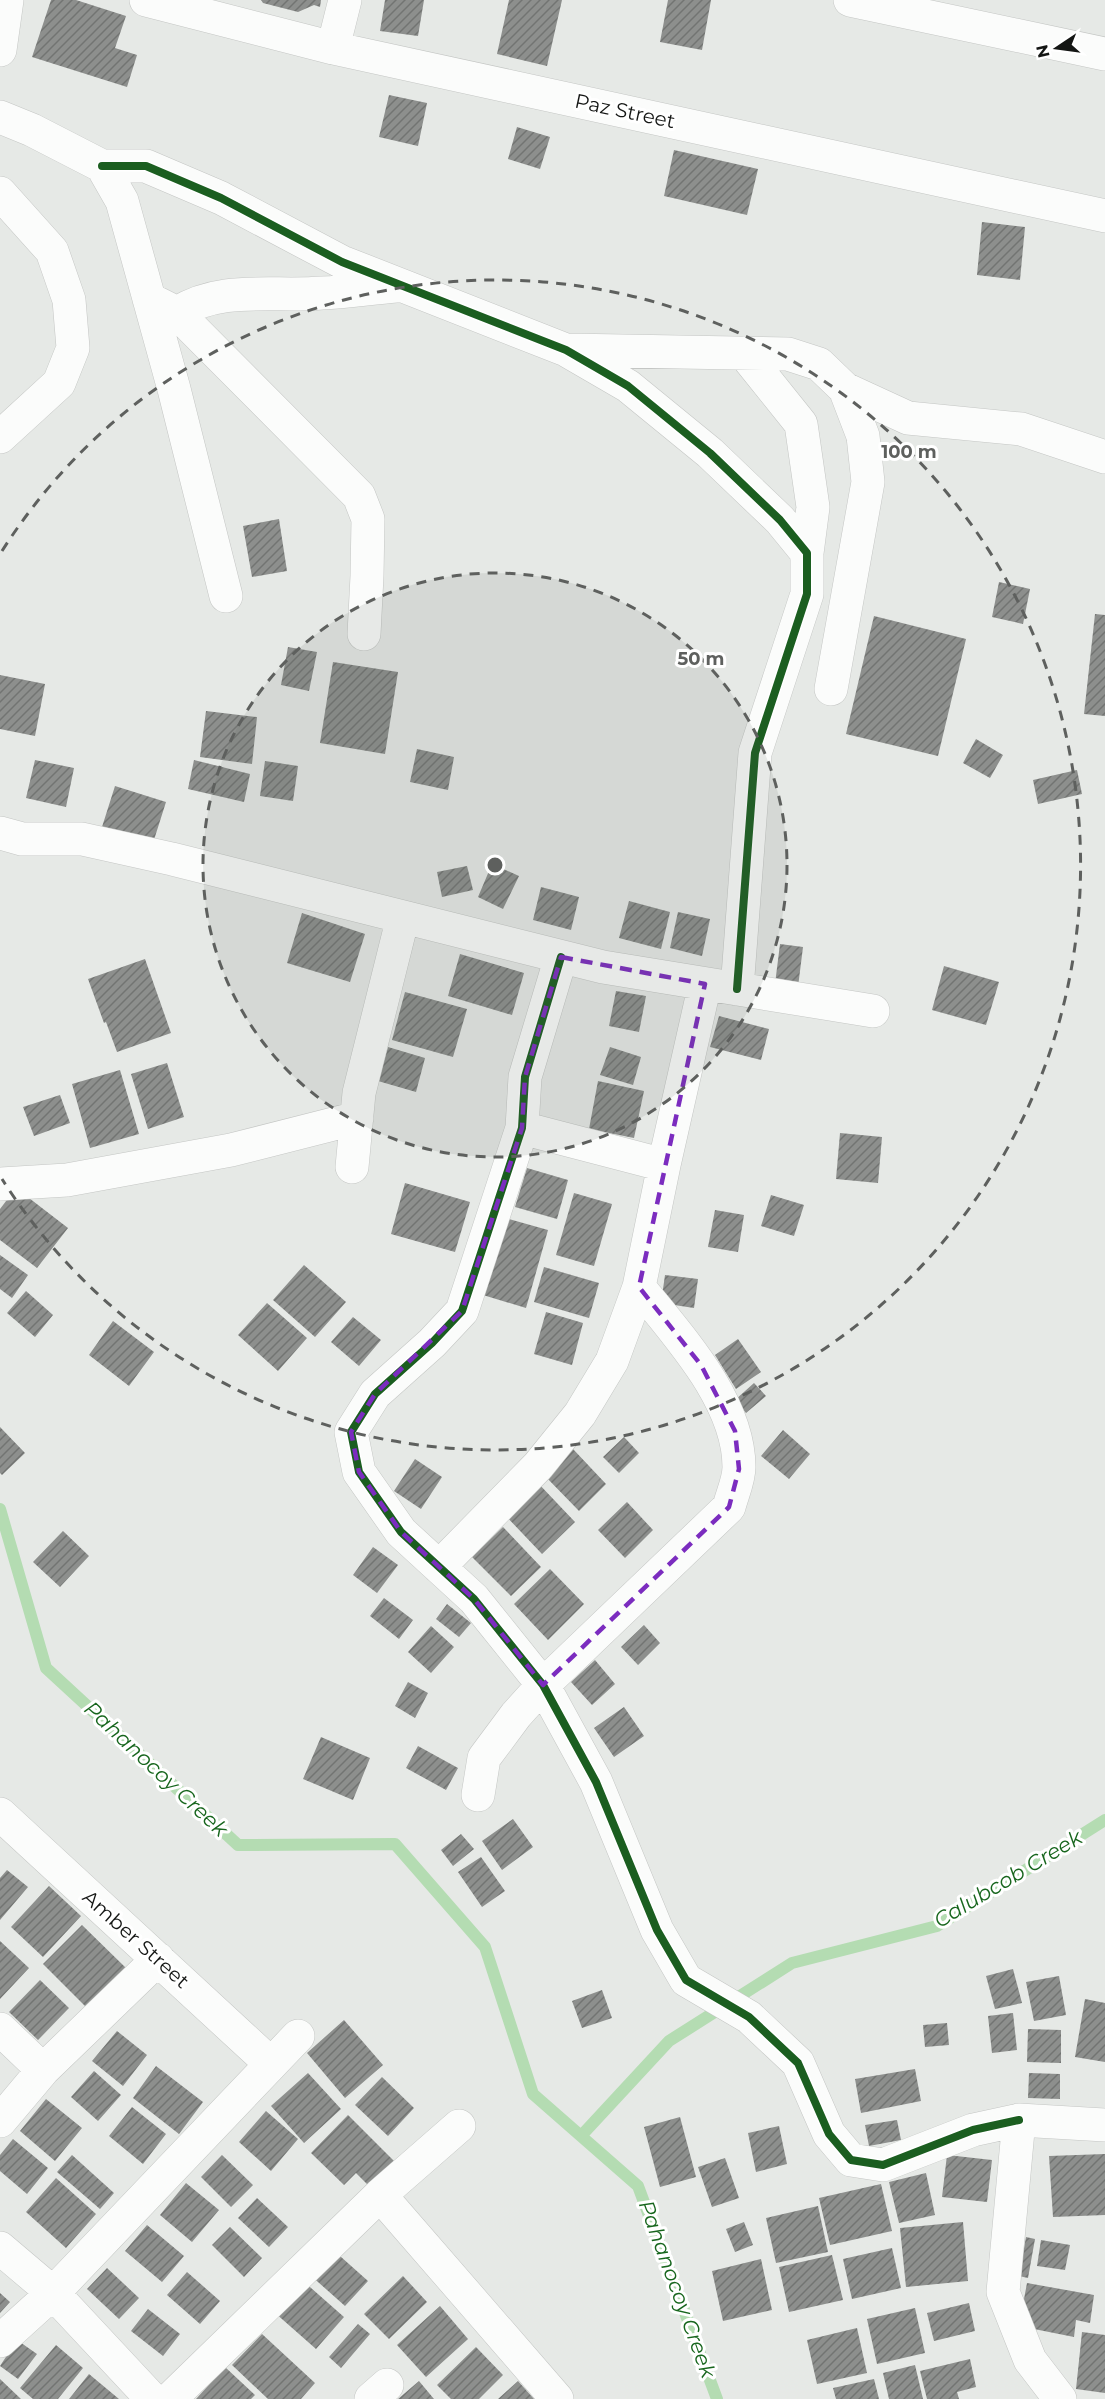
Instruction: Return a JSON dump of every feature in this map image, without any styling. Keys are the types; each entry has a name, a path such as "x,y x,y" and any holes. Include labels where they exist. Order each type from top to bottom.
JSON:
{"street":[{"path":"0,50 7,0"},
{"name":"Paz Street","path":"146,0 333,48 1105,216"},
{"path":"333,48 345,0"},
{"path":"850,0 1105,54"},
{"path":"0,117 32,130 102,166 146,166 221,198 342,262 566,350 628,386 710,453 780,520 807,553"},
{"path":"102,166 122,201 163,306 226,597"},
{"path":"0,193 52,251 69,300 73,348 59,383 39,404 0,437"},
{"path":"163,306 194,303 224,294 321,293 399,285"},
{"path":"163,306 359,496 368,519 368,576 364,634"},
{"path":"566,350 789,354 819,364 845,389 908,418 1021,429 1105,457"},
{"path":"737,989 755,753 807,594 807,553 813,507 801,424 744,353"},
{"path":"831,690 868,482 863,436 845,389"},
{"path":"0,833 22,839 82,839 172,859 603,967 873,1011"},
{"path":"352,1167 359,1093 403,917"},
{"path":"561,957 525,1077 522,1128 462,1311 432,1343 375,1394 351,1432 359,1472 401,1532 474,1599 543,1685 596,1782 657,1930 686,1980 749,2017 798,2063 829,2134 851,2160 883,2165 973,2130 1019,2120 1105,2125"},
{"path":"439,1567 538,1466 580,1414 612,1361 639,1287 705,984"},
{"path":"0,1184 67,1180 231,1150 357,1118"},
{"path":"522,1128 664,1165"},
{"path":"478,1795 484,1758 516,1715 543,1685 729,1507 739,1469 735,1431 701,1365 639,1287"},
{"name":"Amber Street","path":"0,1814 271,2064"},
{"path":"0,2121 43,2070 158,1959"},
{"path":"0,2029 43,2070"},
{"path":"0,2341 53,2293 298,2036"},
{"path":"1019,2120 1003,2292 1030,2360 1060,2399"},
{"path":"171,2399 380,2196 459,2127"},
{"path":"380,2196 557,2399"},
{"path":"0,2248 53,2293 152,2399"}],"highlighted area":[{"path":"561,957 705,984 639,1287 701,1365 735,1431 739,1469 729,1507 543,1685 474,1599 401,1532 359,1472 351,1432 375,1394 462,1311 522,1128 525,1077"}],"building":[{"path":"51,0 76,0 126,16 115,48 137,55 127,87 32,57"},
{"path":"261,0 321,0 320,7 314,5 298,12 263,3"},
{"path":"385,0 424,0 418,36 380,31"},
{"path":"509,0 562,0 547,66 497,54"},
{"path":"668,0 711,0 702,50 660,42"},
{"path":"389,95 427,103 418,146 379,137"},
{"path":"517,127 550,137 540,169 508,159"},
{"path":"674,150 758,169 747,215 664,196"},
{"path":"982,222 1025,227 1020,280 977,275"},
{"path":"279,519 287,571 252,577 243,526"},
{"path":"999,582 1030,589 1023,624 992,617"},
{"path":"1095,614 1105,615 1105,716 1084,714"},
{"path":"874,616 966,639 938,756 846,734"},
{"path":"288,647 317,652 309,691 281,685"},
{"path":"333,662 398,672 385,754 320,743"},
{"path":"0,675 45,684 35,736 0,729"},
{"path":"206,711 257,717 252,764 200,757"},
{"path":"976,739 1003,755 990,778 963,763"},
{"path":"417,749 454,757 448,790 410,782"},
{"path":"35,760 74,768 66,807 26,798"},
{"path":"194,760 250,774 244,802 188,789"},
{"path":"265,761 298,766 293,801 260,796"},
{"path":"1077,770 1082,794 1038,804 1033,780"},
{"path":"115,786 166,802 153,843 102,827"},
{"path":"492,864 519,876 503,909 478,897"},
{"path":"467,866 473,890 442,897 437,872"},
{"path":"541,887 579,897 571,930 533,920"},
{"path":"629,901 670,912 661,949 619,938"},
{"path":"678,912 710,919 702,956 670,948"},
{"path":"302,913 365,934 350,982 287,963"},
{"path":"780,944 803,947 798,987 775,984"},
{"path":"460,954 524,973 512,1015 448,996"},
{"path":"145,959 171,1033 117,1052 88,979"},
{"path":"944,966 999,982 986,1025 932,1010"},
{"path":"616,991 646,996 639,1032 609,1026"},
{"path":"405,992 467,1009 453,1057 392,1040"},
{"path":"719,1016 769,1029 761,1060 710,1047"},
{"path":"388,1047 425,1058 416,1092 378,1081"},
{"path":"610,1047 641,1057 633,1085 600,1075"},
{"path":"167,1063 184,1117 148,1129 131,1074"},
{"path":"120,1070 139,1134 90,1148 72,1084"},
{"path":"598,1081 644,1091 634,1138 589,1129"},
{"path":"60,1095 70,1123 34,1136 23,1107"},
{"path":"840,1133 882,1137 878,1183 836,1179"},
{"path":"527,1168 568,1180 557,1219 515,1207"},
{"path":"405,1183 470,1202 455,1252 391,1234"},
{"path":"16,1188 68,1228 37,1268 0,1240 0,1209"},
{"path":"574,1193 612,1204 594,1266 556,1255"},
{"path":"771,1195 804,1205 794,1236 761,1226"},
{"path":"715,1210 744,1215 738,1252 708,1247"},
{"path":"505,1218 548,1230 526,1308 483,1295"},
{"path":"0,1255 28,1275 12,1298 0,1289"},
{"path":"304,1265 346,1302 315,1337 273,1300"},
{"path":"544,1267 599,1283 589,1318 534,1302"},
{"path":"665,1275 698,1279 694,1308 661,1303"},
{"path":"26,1291 53,1315 35,1337 7,1313"},
{"path":"267,1303 307,1338 278,1371 238,1335"},
{"path":"546,1312 583,1323 572,1365 534,1354"},
{"path":"353,1317 381,1340 359,1366 331,1342"},
{"path":"113,1321 154,1352 129,1386 89,1355"},
{"path":"738,1339 761,1372 736,1389 715,1355"},
{"path":"754,1383 766,1396 746,1413 735,1400"},
{"path":"0,1427 25,1453 2,1475 0,1473"},
{"path":"783,1430 810,1454 789,1479 761,1456"},
{"path":"624,1437 639,1453 619,1473 603,1457"},
{"path":"573,1449 606,1484 579,1511 545,1476"},
{"path":"415,1459 442,1477 421,1509 394,1491"},
{"path":"537,1482 575,1522 542,1554 504,1514"},
{"path":"627,1502 653,1530 625,1558 598,1530"},
{"path":"503,1527 541,1567 511,1596 472,1557"},
{"path":"63,1531 89,1556 60,1587 33,1562"},
{"path":"373,1547 398,1565 377,1593 353,1575"},
{"path":"550,1569 584,1604 548,1640 514,1604"},
{"path":"384,1598 413,1620 399,1639 370,1616"},
{"path":"447,1604 471,1623 459,1637 436,1619"},
{"path":"644,1625 660,1643 638,1665 621,1647"},
{"path":"431,1626 454,1647 431,1673 408,1652"},
{"path":"595,1660 615,1684 592,1705 571,1682"},
{"path":"408,1682 428,1693 415,1718 395,1706"},
{"path":"624,1707 644,1736 614,1757 594,1728"},
{"path":"321,1737 370,1758 353,1800 303,1779"},
{"path":"418,1746 458,1768 446,1790 406,1768"},
{"path":"513,1819 533,1847 502,1870 482,1841"},
{"path":"461,1834 474,1849 453,1866 441,1850"},
{"path":"481,1857 505,1891 482,1907 458,1872"},
{"path":"7,1870 28,1887 0,1920 0,1878"},
{"path":"49,1886 81,1916 43,1957 11,1927"},
{"path":"82,1925 126,1968 87,2008 43,1964"},
{"path":"0,1941 29,1968 0,1999"},
{"path":"1013,1969 1022,2003 995,2009 986,1976"},
{"path":"1059,1976 1066,2015 1034,2021 1026,1982"},
{"path":"40,1980 69,2008 38,2040 9,2012"},
{"path":"602,1990 612,2018 582,2028 572,2001"},
{"path":"1085,1999 1105,2003 1105,2062 1075,2057"},
{"path":"1013,2013 1017,2050 992,2053 988,2016"},
{"path":"344,2020 383,2065 345,2098 307,2053"},
{"path":"947,2023 949,2045 925,2047 923,2025"},
{"path":"1028,2029 1061,2030 1061,2063 1027,2062"},
{"path":"117,2031 147,2055 123,2086 92,2061"},
{"path":"156,2066 203,2102 179,2134 133,2098"},
{"path":"915,2069 921,2101 861,2113 855,2079"},
{"path":"94,2071 121,2095 98,2121 71,2097"},
{"path":"308,2073 341,2109 304,2143 271,2106"},
{"path":"1029,2073 1060,2074 1060,2099 1028,2098"},
{"path":"382,2077 414,2108 388,2136 355,2105"},
{"path":"46,2099 82,2128 55,2161 20,2131"},
{"path":"132,2107 166,2134 143,2164 109,2136"},
{"path":"266,2111 298,2139 271,2171 239,2142"},
{"path":"348,2115 394,2161 369,2186 356,2173 344,2185 311,2153"},
{"path":"680,2117 696,2177 660,2187 644,2127"},
{"path":"897,2120 901,2140 869,2146 865,2125"},
{"path":"779,2126 787,2164 756,2172 748,2133"},
{"path":"13,2139 48,2168 27,2194 0,2171 0,2155"},
{"path":"1105,2154 1105,2215 1053,2217 1049,2156"},
{"path":"72,2155 114,2193 100,2209 57,2172"},
{"path":"222,2155 253,2185 231,2207 201,2177"},
{"path":"947,2155 992,2160 987,2202 942,2197"},
{"path":"725,2158 739,2198 712,2207 698,2167"},
{"path":"926,2173 935,2215 899,2223 889,2182"},
{"path":"56,2178 96,2214 66,2248 26,2212"},
{"path":"186,2183 219,2210 192,2242 160,2215"},
{"path":"881,2184 892,2231 830,2245 819,2198"},
{"path":"257,2198 288,2227 269,2247 238,2218"},
{"path":"818,2206 828,2252 776,2263 766,2218"},
{"path":"744,2222 753,2245 735,2252 726,2229"},
{"path":"963,2222 968,2281 906,2287 900,2228"},
{"path":"147,2225 184,2256 162,2282 125,2251"},
{"path":"230,2227 262,2258 244,2277 212,2245"},
{"path":"1026,2237 1035,2239 1028,2278 1019,2276"},
{"path":"1041,2240 1070,2245 1065,2270 1037,2266"},
{"path":"331,2248 368,2281 345,2306 309,2274"},
{"path":"892,2248 901,2288 852,2299 843,2259"},
{"path":"832,2255 843,2300 789,2312 779,2267"},
{"path":"761,2259 772,2310 723,2321 712,2271"},
{"path":"107,2268 139,2298 119,2319 87,2289"},
{"path":"187,2272 220,2301 200,2324 167,2295"},
{"path":"403,2276 427,2302 389,2339 364,2314"},
{"path":"302,2280 344,2317 316,2349 274,2312"},
{"path":"1027,2283 1094,2295 1090,2323 1076,2320 1074,2337 1019,2326"},
{"path":"0,2293 10,2302 0,2313"},
{"path":"969,2303 975,2331 934,2341 927,2313"},
{"path":"440,2306 468,2339 426,2377 397,2345"},
{"path":"915,2308 925,2353 877,2364 867,2319"},
{"path":"148,2309 180,2334 163,2356 131,2331"},
{"path":"358,2324 370,2334 341,2368 329,2357"},
{"path":"857,2328 867,2373 817,2384 807,2340"},
{"path":"1082,2332 1105,2335 1105,2393 1076,2389"},
{"path":"262,2334 315,2383 301,2399 268,2399 232,2365"},
{"path":"17,2340 37,2354 18,2379 0,2366"},
{"path":"56,2345 83,2368 58,2399 33,2399 20,2388"},
{"path":"476,2347 503,2375 479,2399 451,2399 437,2385"},
{"path":"970,2359 976,2387 957,2392 959,2399 927,2399 920,2371"},
{"path":"915,2365 923,2399 889,2399 883,2373"},
{"path":"225,2367 255,2395 251,2399 196,2399"},
{"path":"89,2374 119,2399 69,2399"},
{"path":"0,2379 21,2399 0,2399"},
{"path":"874,2379 879,2399 836,2399 833,2388"},
{"path":"419,2381 434,2399 398,2399"},
{"path":"518,2381 534,2399 498,2399"}],"waterway":[{"name":"Pahanocoy Creek","path":"0,1509 46,1668 238,1845 395,1844 485,1947 533,2094 638,2186 717,2399"},
{"name":"Calubcob Creek","path":"581,2136 669,2041 792,1963 937,1926 1105,1820"}],"cycle path":[{"path":"102,166 146,166 221,198 342,262 566,350 628,386 710,453 780,520 807,553 807,594 755,753 737,989"},
{"path":"561,957 525,1077 522,1128 462,1311 432,1343 375,1394 351,1432 359,1472 401,1532 474,1599 543,1685 596,1782 657,1930 686,1980 749,2017 798,2063 829,2134 851,2160 883,2165 973,2130 1019,2120"}]}
